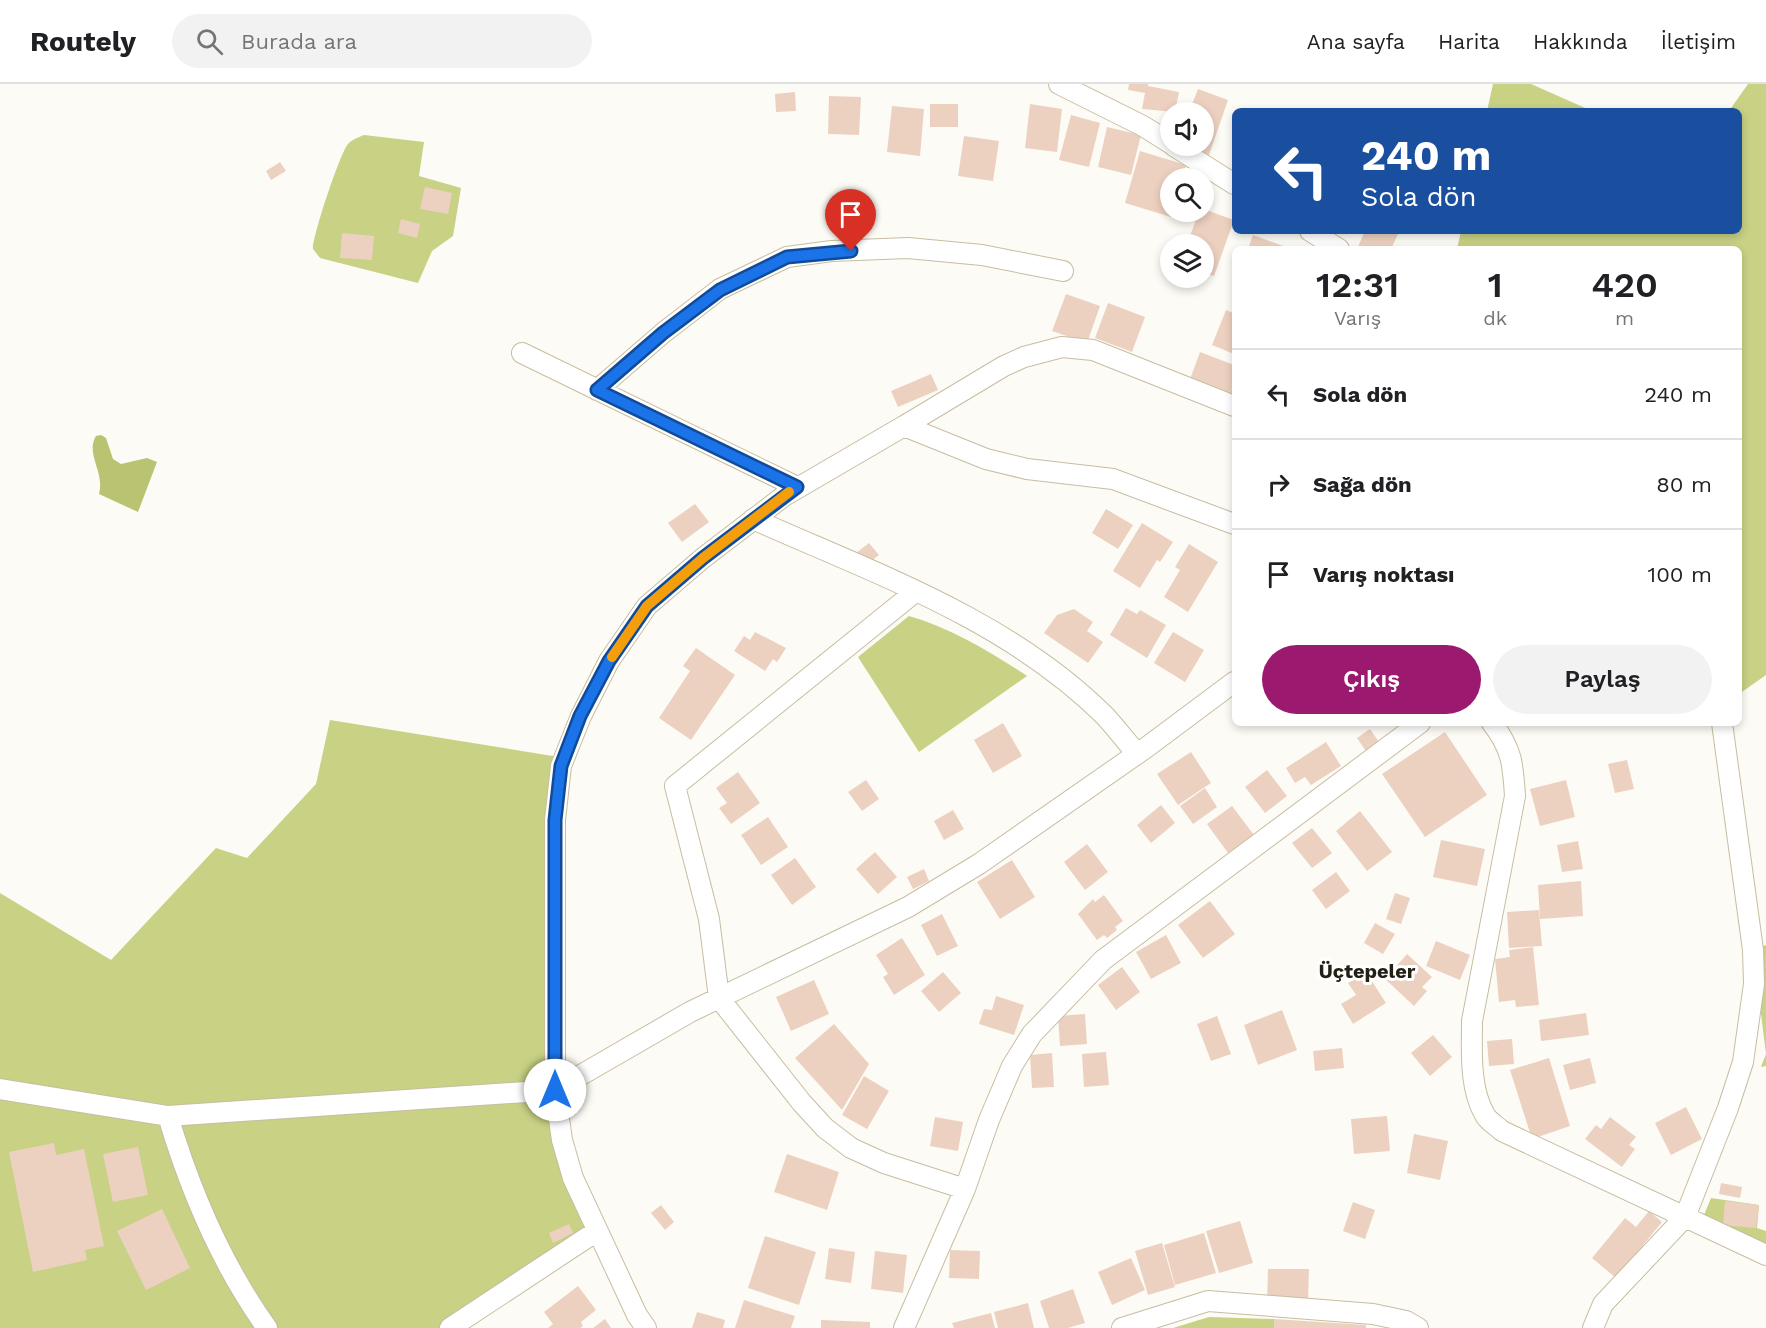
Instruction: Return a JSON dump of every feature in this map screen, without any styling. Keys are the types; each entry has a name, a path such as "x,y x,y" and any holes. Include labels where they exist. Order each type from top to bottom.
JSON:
{"street":[{"path":"1059,84 1160,137"},
{"path":"1190,156 1232,183"},
{"path":"1315,234 1334,246"},
{"path":"597,390 663,333 720,290 787,257 832,251 908,248 982,255 1063,271"},
{"path":"646,1328 637,1316 573,1178 562,1140 555,1090 555,820 561,766 580,716 609,661 647,606 753,519 797,487 1004,366 1024,357 1062,347 1093,350 1232,405"},
{"path":"522,353 797,487"},
{"path":"904,426 986,459 1027,469 1113,479 1232,523"},
{"path":"753,519 915,592 1024,650 1105,716 1137,754"},
{"path":"915,592 675,786 709,919 719,998 802,1103 825,1128 851,1148 884,1163 965,1189"},
{"path":"0,1089 168,1116 555,1090 719,998 908,908 979,864 1137,754 1232,683"},
{"path":"904,1328 965,1189 989,1120 1012,1066 1032,1034 1061,1001 1103,960 1416,726"},
{"path":"1494,726 1507,743 1514,766 1515,796 1472,1021 1472,1056 1476,1087 1485,1115 1502,1131 1766,1255"},
{"path":"1593,1328 1603,1304 1685,1217 1728,1108 1743,1062 1754,984 1753,950 1722,726"},
{"path":"168,1116 178,1152 206,1221 267,1328"},
{"path":"450,1328 597,1231"},
{"path":"1122,1328 1208,1301 1372,1314 1406,1321 1418,1328"}],"green space":[{"path":"1493,84 1531,84 1585,108 1488,108"},
{"path":"1748,84 1766,84 1766,675 1742,692 1742,246 1458,246 1460,234 1742,234 1742,108 1731,108"},
{"path":"364,135 424,142 419,176 461,188 453,236 432,251 418,283 320,258 313,249 333,178 344,151 351,141"},
{"path":"101,435 106,438 113,459 121,464 147,458 157,462 138,512 99,494 100,478 93,443 96,436"},
{"path":"909,616 940,627 970,642 1027,676 919,752 858,657"},
{"path":"330,720 565,758 555,1090 597,1231 450,1328 0,1328 0,893 111,960 216,848 247,858 316,784"},
{"path":"1766,945 1766,1054 1753,950"},
{"path":"1766,1054 1766,1066 1761,1067"},
{"path":"1711,1198 1759,1205 1757,1228 1766,1231 1766,1244 1704,1215"},
{"path":"1209,1317 1274,1319 1274,1328 1173,1328"}],"building":[{"path":"1129,84 1148,84 1148,86 1179,92 1177,102 1160,102 1160,111 1142,109 1145,93 1128,90"},
{"path":"1198,89 1228,100 1214,141 1214,102 1193,102"},
{"path":"795,92 796,111 776,112 775,94"},
{"path":"829,96 861,97 859,135 828,134"},
{"path":"930,104 958,104 958,127 930,127"},
{"path":"1030,104 1062,109 1057,152 1025,148"},
{"path":"892,106 924,109 920,156 887,152"},
{"path":"1071,115 1100,123 1089,167 1059,160"},
{"path":"1107,127 1141,135 1131,175 1098,167"},
{"path":"964,136 999,141 993,181 958,176"},
{"path":"1140,151 1186,165 1185,168 1160,168 1160,214 1125,203"},
{"path":"280,162 286,171 271,180 266,171"},
{"path":"425,187 452,193 448,214 420,209"},
{"path":"1214,213 1232,219 1232,226 1214,276 1214,234 1191,234 1195,222 1214,222"},
{"path":"401,219 420,224 417,238 398,233"},
{"path":"342,233 374,236 372,260 340,258"},
{"path":"1364,234 1398,234 1392,246 1358,246"},
{"path":"1253,235 1283,246 1249,246"},
{"path":"1066,294 1100,306 1087,343 1052,331"},
{"path":"1108,303 1145,317 1132,352 1095,338"},
{"path":"1226,310 1232,312 1232,353 1212,345"},
{"path":"1200,352 1232,364 1232,399 1189,382"},
{"path":"931,374 938,390 898,407 891,391"},
{"path":"695,504 709,522 682,542 668,523"},
{"path":"1106,509 1133,525 1118,549 1092,533"},
{"path":"1142,523 1173,542 1160,562 1157,560 1140,588 1113,571"},
{"path":"869,543 879,555 866,565 856,553"},
{"path":"1189,544 1218,562 1188,612 1164,597 1180,570 1175,567"},
{"path":"1126,608 1137,614 1140,610 1166,625 1147,658 1110,635"},
{"path":"1074,609 1093,622 1087,631 1103,642 1088,663 1044,633 1057,615"},
{"path":"755,632 786,648 777,662 773,659 765,671 734,651 744,636 750,640"},
{"path":"1173,632 1204,650 1185,682 1154,663"},
{"path":"696,648 735,675 691,740 659,718 690,671 683,666"},
{"path":"1003,723 1022,756 993,773 974,740"},
{"path":"1370,729 1381,745 1368,754 1357,738"},
{"path":"1445,732 1487,795 1425,837 1382,774"},
{"path":"1326,742 1341,766 1311,785 1305,777 1295,783 1286,768"},
{"path":"1191,752 1211,783 1178,805 1157,774"},
{"path":"1627,760 1634,789 1615,793 1608,764"},
{"path":"1267,770 1287,796 1265,813 1245,787"},
{"path":"738,772 760,803 731,824 719,808 727,803 716,788"},
{"path":"866,780 879,799 862,811 848,792"},
{"path":"1566,780 1575,817 1540,826 1530,789"},
{"path":"1205,788 1217,807 1193,824 1180,806"},
{"path":"1161,805 1175,823 1151,843 1137,825"},
{"path":"1232,806 1254,835 1228,853 1207,824"},
{"path":"953,810 964,829 944,840 934,821"},
{"path":"1360,811 1392,852 1367,871 1336,831"},
{"path":"768,817 788,847 761,865 741,835"},
{"path":"1312,828 1332,853 1312,868 1292,843"},
{"path":"1441,840 1485,849 1477,886 1433,877"},
{"path":"1578,841 1583,869 1562,872 1557,845"},
{"path":"1087,844 1108,872 1085,890 1064,862"},
{"path":"875,852 897,877 878,894 856,869"},
{"path":"795,858 816,887 792,905 771,875"},
{"path":"1012,860 1035,897 1000,919 977,882"},
{"path":"924,869 929,881 913,889 907,877"},
{"path":"1336,872 1350,891 1326,909 1312,890"},
{"path":"1581,881 1583,916 1540,919 1538,885"},
{"path":"1395,893 1410,898 1401,924 1386,919"},
{"path":"1104,895 1123,921 1107,938 1104,935 1097,940 1078,914 1093,899 1095,902"},
{"path":"1210,901 1235,934 1203,958 1178,925"},
{"path":"1539,910 1542,946 1509,948 1507,912"},
{"path":"942,914 958,946 937,956 921,925"},
{"path":"1375,923 1395,934 1383,954 1364,943"},
{"path":"1166,935 1181,963 1151,979 1136,952"},
{"path":"902,938 925,975 894,995 883,977 888,974 876,955"},
{"path":"1436,941 1470,955 1460,980 1426,966"},
{"path":"1533,947 1539,1005 1516,1007 1515,1000 1499,1002 1495,959 1510,957 1509,950"},
{"path":"1407,954 1432,977 1422,987 1427,991 1414,1006 1385,979"},
{"path":"1122,967 1140,992 1116,1010 1098,985"},
{"path":"943,972 961,993 939,1012 921,991"},
{"path":"1366,972 1386,1003 1353,1024 1341,1004 1356,995 1348,983"},
{"path":"814,980 829,1014 791,1031 776,997"},
{"path":"996,996 1024,1005 1014,1035 979,1024 984,1009 992,1010"},
{"path":"1282,1010 1297,1050 1258,1065 1244,1025"},
{"path":"1586,1013 1589,1035 1541,1041 1539,1020"},
{"path":"1085,1014 1087,1044 1060,1046 1058,1016"},
{"path":"1217,1016 1231,1054 1211,1061 1197,1024"},
{"path":"834,1024 869,1064 842,1110 795,1058"},
{"path":"1433,1035 1452,1057 1430,1076 1411,1053"},
{"path":"1512,1039 1514,1064 1489,1066 1487,1041"},
{"path":"1342,1048 1344,1068 1315,1071 1313,1051"},
{"path":"1106,1052 1109,1085 1084,1087 1082,1054"},
{"path":"1052,1053 1054,1087 1032,1088 1030,1055"},
{"path":"1549,1058 1570,1126 1532,1139 1510,1070"},
{"path":"1590,1058 1596,1083 1570,1090 1563,1065"},
{"path":"864,1076 889,1091 867,1129 842,1115"},
{"path":"1686,1107 1702,1139 1671,1155 1655,1123"},
{"path":"1387,1116 1390,1151 1354,1154 1351,1119"},
{"path":"935,1117 963,1122 958,1151 930,1146"},
{"path":"1610,1117 1636,1137 1629,1145 1635,1149 1622,1167 1585,1139 1596,1125 1601,1129"},
{"path":"1414,1134 1448,1141 1440,1180 1407,1173"},
{"path":"54,1143 56,1155 84,1149 104,1246 85,1250 87,1260 33,1272 9,1152"},
{"path":"138,1147 148,1195 113,1202 103,1154"},
{"path":"787,1154 839,1172 827,1210 774,1192"},
{"path":"1721,1183 1742,1187 1740,1198 1719,1194"},
{"path":"1725,1201 1759,1205 1756,1228 1723,1225"},
{"path":"1353,1202 1375,1210 1365,1239 1343,1231"},
{"path":"661,1205 674,1222 665,1230 651,1213"},
{"path":"162,1209 190,1268 146,1290 117,1231"},
{"path":"1649,1211 1662,1222 1616,1278 1592,1258 1625,1218 1636,1227"},
{"path":"1240,1221 1253,1263 1219,1273 1206,1231"},
{"path":"569,1224 573,1233 553,1243 549,1233"},
{"path":"1204,1233 1216,1273 1175,1285 1164,1245"},
{"path":"765,1236 816,1252 799,1305 748,1288"},
{"path":"1162,1243 1175,1287 1148,1295 1135,1251"},
{"path":"829,1248 855,1252 851,1283 825,1279"},
{"path":"950,1250 980,1251 979,1279 949,1278"},
{"path":"875,1251 907,1255 903,1293 871,1289"},
{"path":"1131,1258 1145,1290 1112,1305 1098,1272"},
{"path":"1268,1269 1309,1269 1308,1302 1267,1301"},
{"path":"578,1286 596,1310 581,1322 583,1326 580,1328 548,1328 553,1324 544,1312"},
{"path":"1073,1289 1085,1323 1068,1328 1049,1328 1040,1301"},
{"path":"744,1300 795,1316 791,1328 735,1328"},
{"path":"1028,1303 1034,1328 998,1328 994,1312"},
{"path":"697,1312 725,1320 723,1328 692,1328"},
{"path":"991,1313 995,1328 954,1328 952,1323"},
{"path":"605,1319 611,1328 593,1328"},
{"path":"1274,1319 1366,1325 1366,1328 1274,1328"},
{"path":"821,1320 870,1322 870,1328 821,1328"}],"slow traffic":[{"path":"612,657 647,606 703,558 789,492"}],"district":[{"name":"Üçtepeler","path":"1367,971"}],"route":[{"path":"555,1090 555,820 561,766 580,716 609,661 647,606 703,558 797,487 597,390 663,333 720,290 787,257 851,251"}]}
